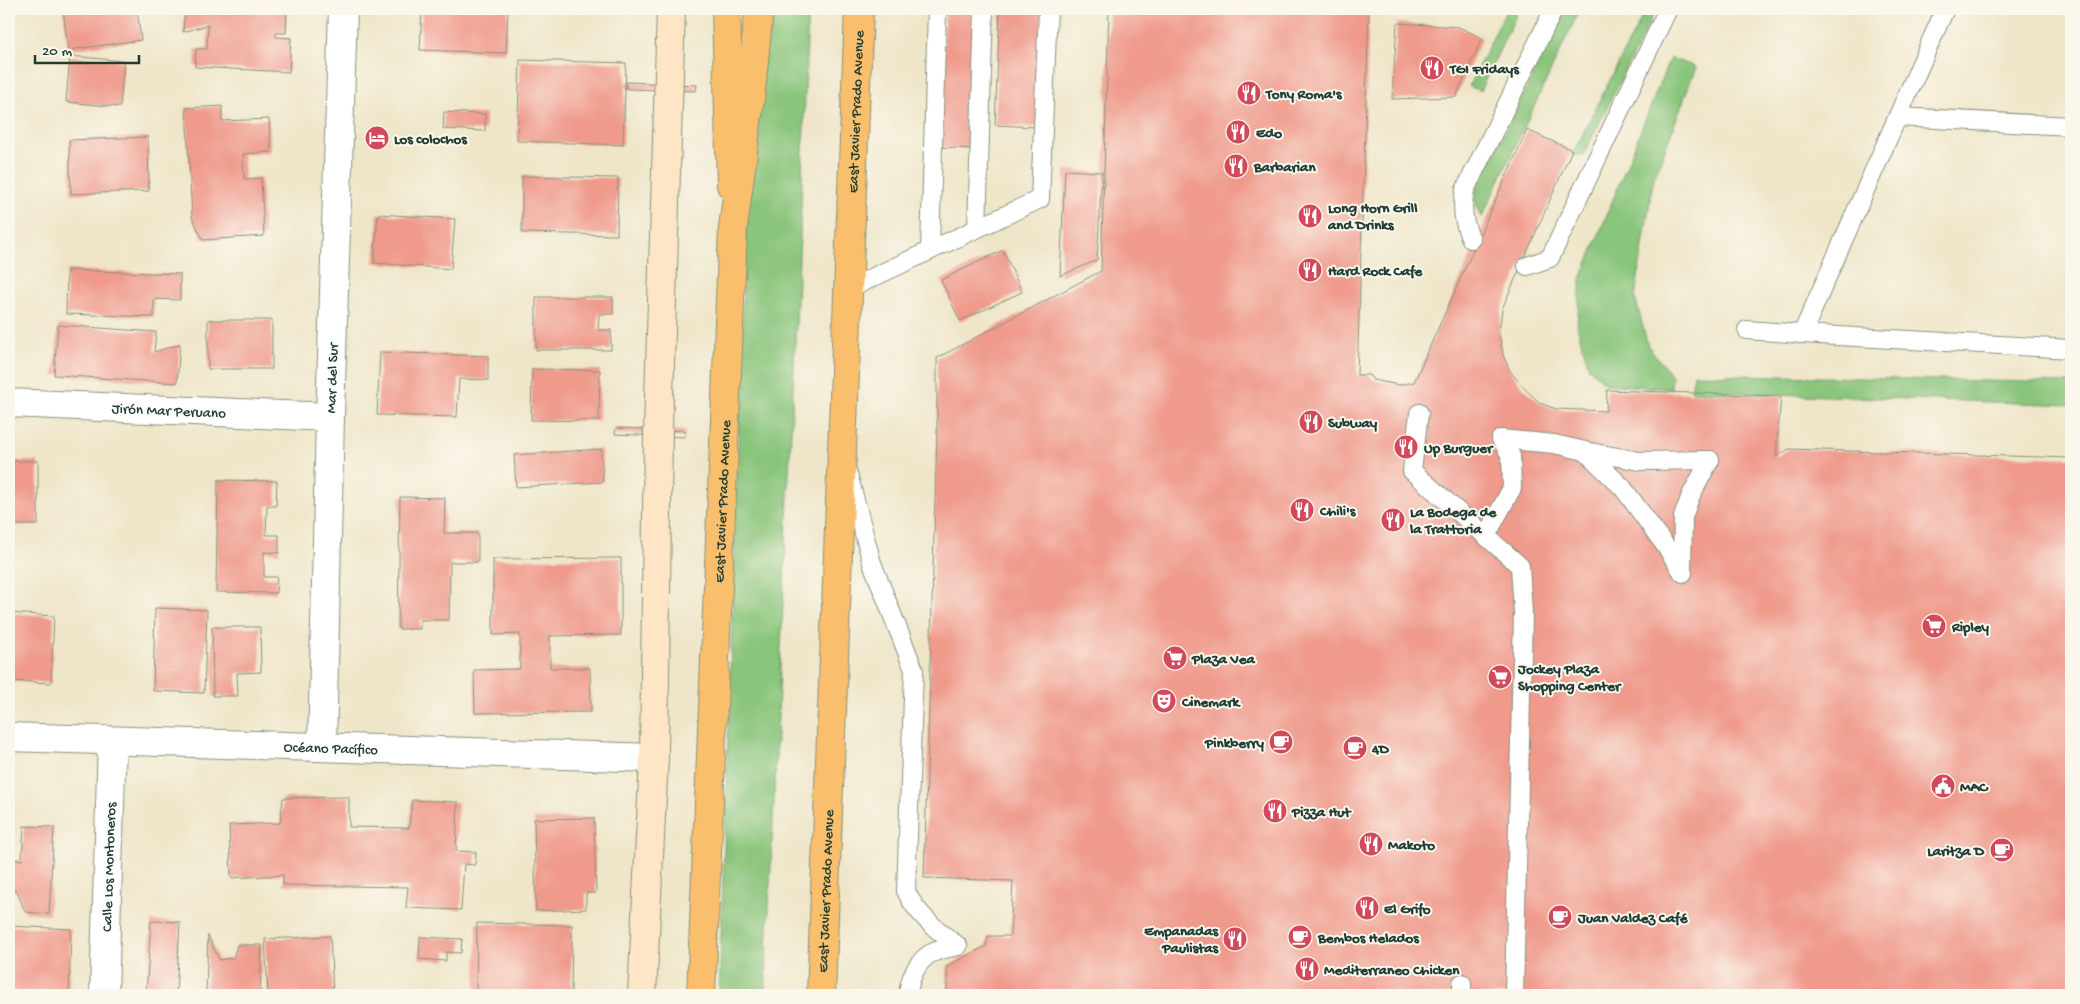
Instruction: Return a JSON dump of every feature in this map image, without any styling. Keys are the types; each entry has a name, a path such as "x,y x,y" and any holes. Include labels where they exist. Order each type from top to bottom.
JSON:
{"main road":[{"path":"642,995 654,758 658,430 671,9"},
{"name":"East Javier Prado Avenue","path":"701,995 733,228 726,9"},
{"path":"733,228 751,92 759,9"},
{"name":"East Javier Prado Avenue","path":"821,995 859,9"}],"street":[{"name":"Mar del Sur","path":"322,748 330,417 344,9"},
{"name":"Jirón Mar Peruano","path":"9,403 330,417"},
{"name":"Océano Pacífico","path":"9,737 654,758"},
{"name":"Calle Los Montoneros","path":"104,995 112,740"}],"lane":[{"path":"930,250 937,9"},
{"path":"977,228 984,9"},
{"path":"848,289 1040,199 1048,9"},
{"path":"1471,239 1465,227 1463,217 1465,190 1554,9"},
{"path":"1527,266 1550,258 1668,9"},
{"path":"1802,334 1945,9"},
{"path":"1898,117 2071,126"},
{"path":"1747,330 2071,349"},
{"path":"1419,414 1412,471 1520,566 1523,613 1514,995"},
{"path":"1486,536 1512,488 1511,456 1501,439 1554,444 1640,460 1710,460 1691,495 1683,517 1682,571 1623,488 1585,451"},
{"path":"842,452 872,563 914,670 906,891 917,910 942,934 958,946 928,954 917,967 909,990"}],"green space":[{"path":"753,9 808,9 800,236 765,995 719,995"},
{"path":"1507,9 1519,9 1480,91 1469,86"},
{"path":"1566,9 1580,9 1482,217 1475,202 1476,189"},
{"path":"1646,9 1656,9 1583,156 1572,155"},
{"path":"1670,58 1696,67 1653,181 1635,297 1648,346 1672,376 1671,389 1605,384 1589,368 1577,326 1581,279"},
{"path":"1694,374 2071,383 2071,405 1691,391"}],"building":[{"path":"63,9 137,9 141,40 68,50"},
{"path":"185,9 287,9 286,33 276,33 276,37 291,38 289,72 195,67 196,49 207,49 208,25 183,32"},
{"path":"422,9 508,9 506,53 420,50"},
{"path":"945,9 979,9 974,149 939,147"},
{"path":"1000,9 1042,9 1037,127 995,125"},
{"name":"Jockey Plaza Shopping Center","path":"1109,9 1369,9 1357,375 1369,375 1373,380 1399,385 1414,382 1527,130 1572,150 1502,309 1499,333 1503,355 1510,371 1540,403 1556,409 1606,411 1607,390 1781,396 1776,457 1789,449 2071,458 2071,995 947,995 947,966 986,946 988,936 1010,936 1013,881 924,878 937,433 937,358 1101,271"},
{"name":"TGI Fridays","path":"1397,23 1459,27 1482,38 1456,97 1392,99"},
{"path":"70,56 124,61 120,107 66,102"},
{"path":"520,60 626,63 623,145 517,141"},
{"path":"626,82 697,85 696,91 629,89 626,88"},
{"path":"222,106 222,121 269,119 271,152 243,154 244,179 261,178 264,236 203,240 192,217 186,108"},
{"path":"444,112 485,114 485,131 443,129"},
{"path":"148,137 149,191 71,194 69,140"},
{"path":"1065,170 1102,172 1097,260 1060,276"},
{"path":"522,176 618,178 617,235 522,233"},
{"path":"378,214 455,219 451,269 374,263"},
{"path":"1003,250 1022,292 960,321 941,280"},
{"path":"67,270 180,274 180,300 154,299 154,317 66,314"},
{"path":"536,297 613,297 613,314 599,314 598,330 611,330 611,350 536,350"},
{"path":"208,320 272,320 272,369 208,369"},
{"path":"58,325 156,332 154,352 180,344 177,383 54,375"},
{"path":"380,352 488,356 488,380 459,379 457,417 377,415"},
{"path":"532,369 600,370 599,421 531,420"},
{"path":"616,428 685,431 685,437 615,434"},
{"path":"601,449 603,482 516,487 514,455"},
{"path":"9,461 38,461 38,525 9,525"},
{"path":"218,480 277,481 276,506 267,506 266,535 279,535 279,553 264,552 264,577 277,577 276,593 216,592"},
{"path":"400,497 445,498 444,533 478,533 478,562 450,562 449,620 420,620 420,629 398,629"},
{"path":"621,558 621,635 550,636 550,668 590,668 591,712 475,713 474,670 520,669 520,634 493,635 493,559"},
{"path":"155,608 207,610 204,693 153,691"},
{"path":"9,613 54,616 51,683 9,681"},
{"path":"212,627 260,627 261,672 237,673 238,696 213,696"},
{"path":"349,797 349,827 409,828 412,800 458,802 456,851 476,852 475,865 464,864 461,910 406,908 408,887 283,885 283,875 231,878 229,825 280,823 283,798"},
{"path":"594,818 596,893 586,893 586,909 536,911 534,819"},
{"path":"24,826 54,827 49,914 25,912 17,891 9,891 9,859 22,860"},
{"path":"151,921 180,922 176,995 146,995"},
{"path":"477,923 572,925 571,995 476,995"},
{"path":"9,926 71,929 69,995 9,995"},
{"path":"208,935 219,960 233,958 237,945 262,945 260,995 206,995"},
{"path":"330,936 333,994 268,995 265,939"},
{"path":"420,937 462,939 461,953 446,952 446,961 419,959"}],"place":[{"name":"TGI Fridays","path":"1432,68"},
{"name":"Tony Roma's","path":"1249,93"},
{"name":"Edo","path":"1238,132"},
{"name":"Los colochos","path":"377,138"},
{"name":"Barbarian","path":"1236,166"},
{"name":"Long Horn Grill and Drinks","path":"1310,216"},
{"name":"Hard Rock Cafe","path":"1310,270"},
{"name":"Subway","path":"1311,422"},
{"name":"Up Burguer","path":"1406,447"},
{"name":"Chili's","path":"1302,510"},
{"name":"La Bodega de la Trattoria","path":"1393,520"},
{"name":"Ripley","path":"1934,626"},
{"name":"Plaza Vea","path":"1175,658"},
{"name":"Jockey Plaza Shopping Center","path":"1500,677"},
{"name":"Cinemark","path":"1164,701"},
{"name":"Pinkberry","path":"1281,742"},
{"name":"4D","path":"1355,748"},
{"name":"MAC","path":"1943,786"},
{"name":"Pizza Hut","path":"1275,811"},
{"name":"Makoto","path":"1371,844"},
{"name":"Laritza D","path":"2002,850"},
{"name":"El Grifo","path":"1367,908"},
{"name":"Juan Valdez Café","path":"1560,917"},
{"name":"Bembos Helados","path":"1300,937"},
{"name":"Empanadas Paulistas","path":"1235,939"},
{"name":"Mediterraneo Chicken","path":"1307,969"}]}
